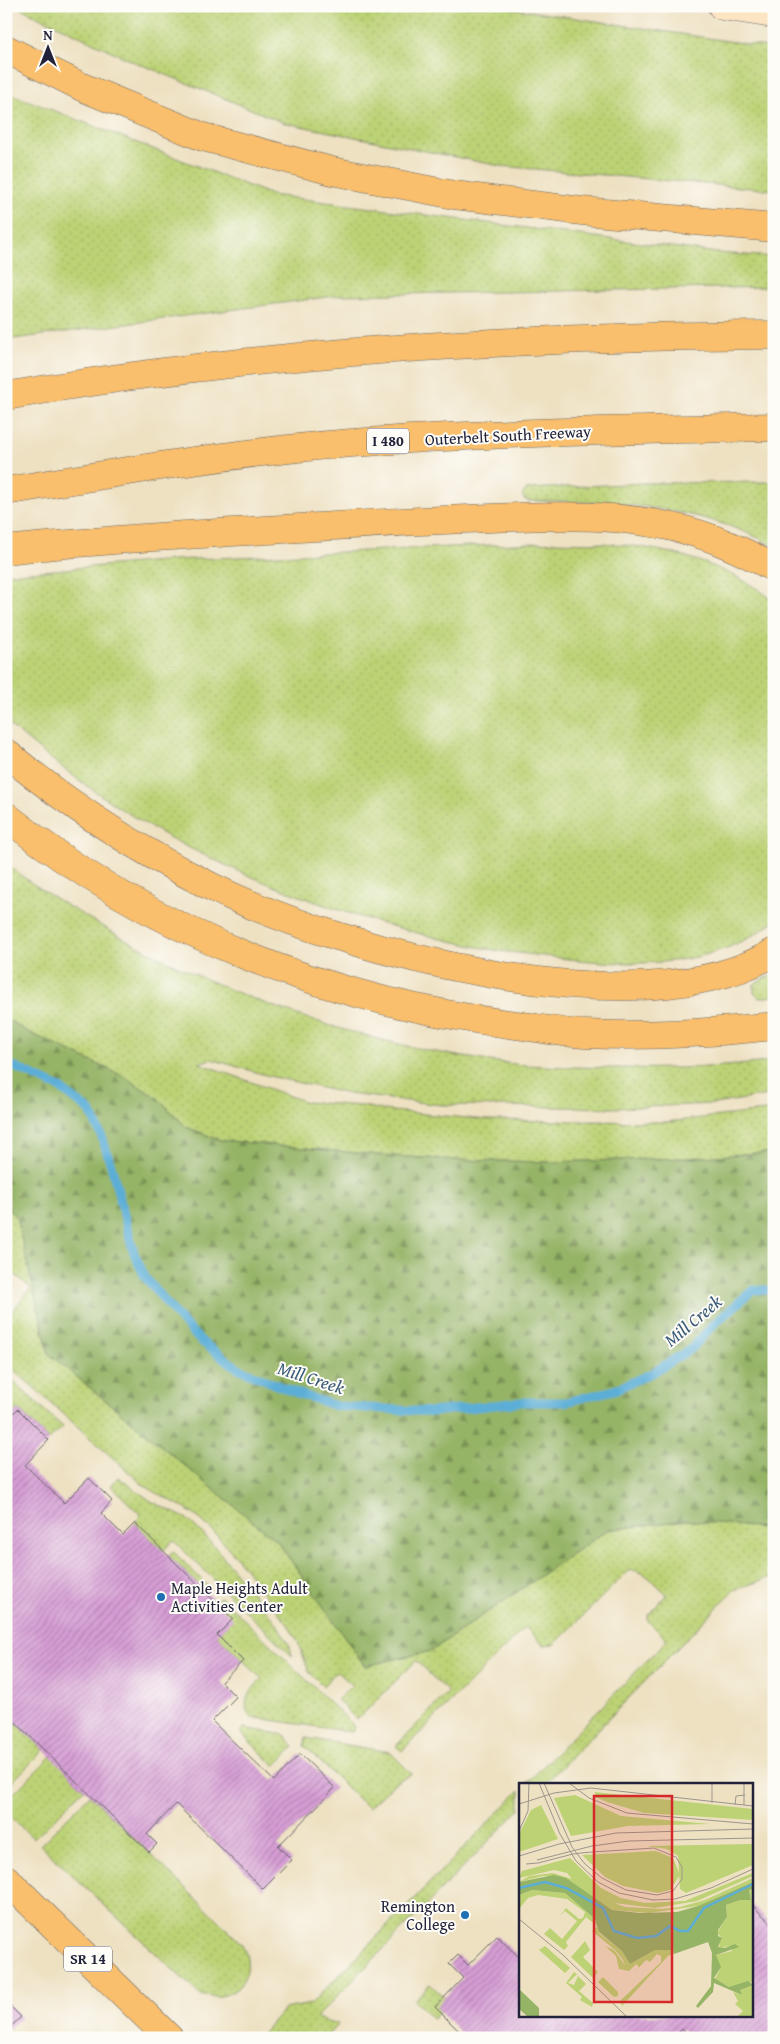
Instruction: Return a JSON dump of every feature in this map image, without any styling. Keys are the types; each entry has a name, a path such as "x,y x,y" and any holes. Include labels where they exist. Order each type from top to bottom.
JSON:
{"main road":[{"path":"6,48 82,88 203,137 332,171 454,195 582,211 774,228"},
{"path":"6,396 219,365 394,348 562,340 774,335"},
{"name":"Outerbelt South Freeway","path":"6,491 179,463 351,443 584,430 774,427"},
{"path":"6,550 190,534 434,520 567,516 631,521 691,531 720,541 774,568"},
{"path":"6,753 70,803 145,852 221,891 292,921 356,943 472,971 550,982 628,986 665,985 700,980 734,972 774,952"},
{"path":"6,816 46,848 150,912 247,957 358,995 472,1020 584,1034 695,1034 774,1026"},
{"name":"SR 14","path":"6,1879 170,2038"}],"street":[{"path":"722,6 774,14"}],"green space":[{"path":"16,6 497,6 774,48 774,190 500,166 285,123 132,61"},
{"path":"6,92 272,195 718,253 774,257 774,287 342,295 6,340"},
{"path":"774,482 774,546 745,532 685,514 623,504 528,501 522,496 528,489 644,483"},
{"path":"555,542 644,547 684,556 703,562 741,579 774,601 774,921 749,938 722,950 693,958 664,962 604,962 486,949 372,920 338,910 271,885 177,842 100,795 52,760 6,722 6,574 173,560"},
{"path":"6,864 60,901 162,958 256,1000 353,1032 403,1045 454,1055 505,1063 560,1067 714,1067 774,1061 774,1094 715,1104 612,1108 442,1105 348,1094 269,1076 211,1059 199,1063 306,1102 363,1106 382,1110 488,1120 666,1122 774,1110 774,1152 687,1158 550,1162 456,1160 378,1155 220,1140 186,1127 161,1101 125,1077 32,1034 6,1019"},
{"path":"774,973 774,996 759,998 754,993 754,984"},
{"path":"6,1019 32,1034 125,1077 161,1101 186,1127 220,1140 378,1155 456,1160 550,1162 687,1158 774,1152 774,1529 686,1520 607,1530 431,1651 365,1666 278,1542 49,1354 16,1216 6,1208"},
{"path":"6,1208 16,1216 49,1354 278,1542 365,1666 431,1651 607,1530 686,1520 774,1529 774,1576 734,1590 546,1783 527,1783 667,1640 648,1621 648,1615 667,1594 644,1574 634,1570 628,1571 555,1644 543,1645 525,1627 402,1751 396,1746 448,1692 416,1661 357,1720 337,1700 352,1685 337,1671 323,1686 309,1672 298,1642 289,1626 236,1557 213,1531 179,1505 142,1484 6,1363 6,1318 31,1288 6,1267"},
{"path":"6,1375 63,1427 49,1440 18,1409 6,1420"},
{"path":"118,1477 151,1501 187,1519 201,1532 276,1622 290,1646 292,1656 173,1540 163,1551 135,1523 141,1515 111,1486"},
{"path":"173,1551 207,1585 205,1591 169,1557"},
{"path":"221,1597 352,1724 354,1728 352,1732 250,1717 246,1705 248,1696 262,1679 217,1635 214,1601"},
{"path":"6,1713 44,1750 6,1788"},
{"path":"244,1728 285,1735 294,1747 275,1766 240,1732"},
{"path":"306,1738 390,1752 412,1774 396,1782 368,1808 304,1746"},
{"path":"51,1756 84,1789 34,1839 6,1813 6,1801"},
{"path":"519,1791 519,1810 316,2018 338,2024 325,2038 259,2038 284,2009 311,2004"},
{"path":"90,1795 242,1944 247,1967 245,1977 233,1992 212,1997 200,1995 40,1845"},
{"path":"430,1984 449,2002 433,2019 414,2000"}],"building":[{"path":"18,1409 49,1440 25,1465 64,1503 89,1478 112,1501 101,1513 123,1535 135,1523 233,1619 217,1635 243,1661 221,1682 236,1697 212,1721 274,1781 300,1754 335,1788 278,1846 292,1860 263,1889 176,1804 147,1834 157,1844 149,1852 6,1713 6,1420"},
{"path":"752,1905 774,1926 774,2038 692,2038 682,2029 673,2038 466,2038 435,2007 463,1978 449,1964 458,1955 468,1965 497,1936 519,1957 519,2016 752,2016"},
{"path":"6,2002 21,2017 6,2031"}],"waterway":[{"name":"Mill Creek","path":"6,1063 60,1088 90,1111 102,1137 111,1165 134,1253 145,1277 181,1321 202,1342 238,1368 291,1391 336,1406 432,1412 521,1402 566,1402 614,1390 654,1372 692,1348 714,1324 753,1290 771,1290 774,1292"}],"place":[{"name":"Maple Heights Adult Activities Center","path":"161,1597"},
{"name":"Remington College","path":"465,1915"}]}
